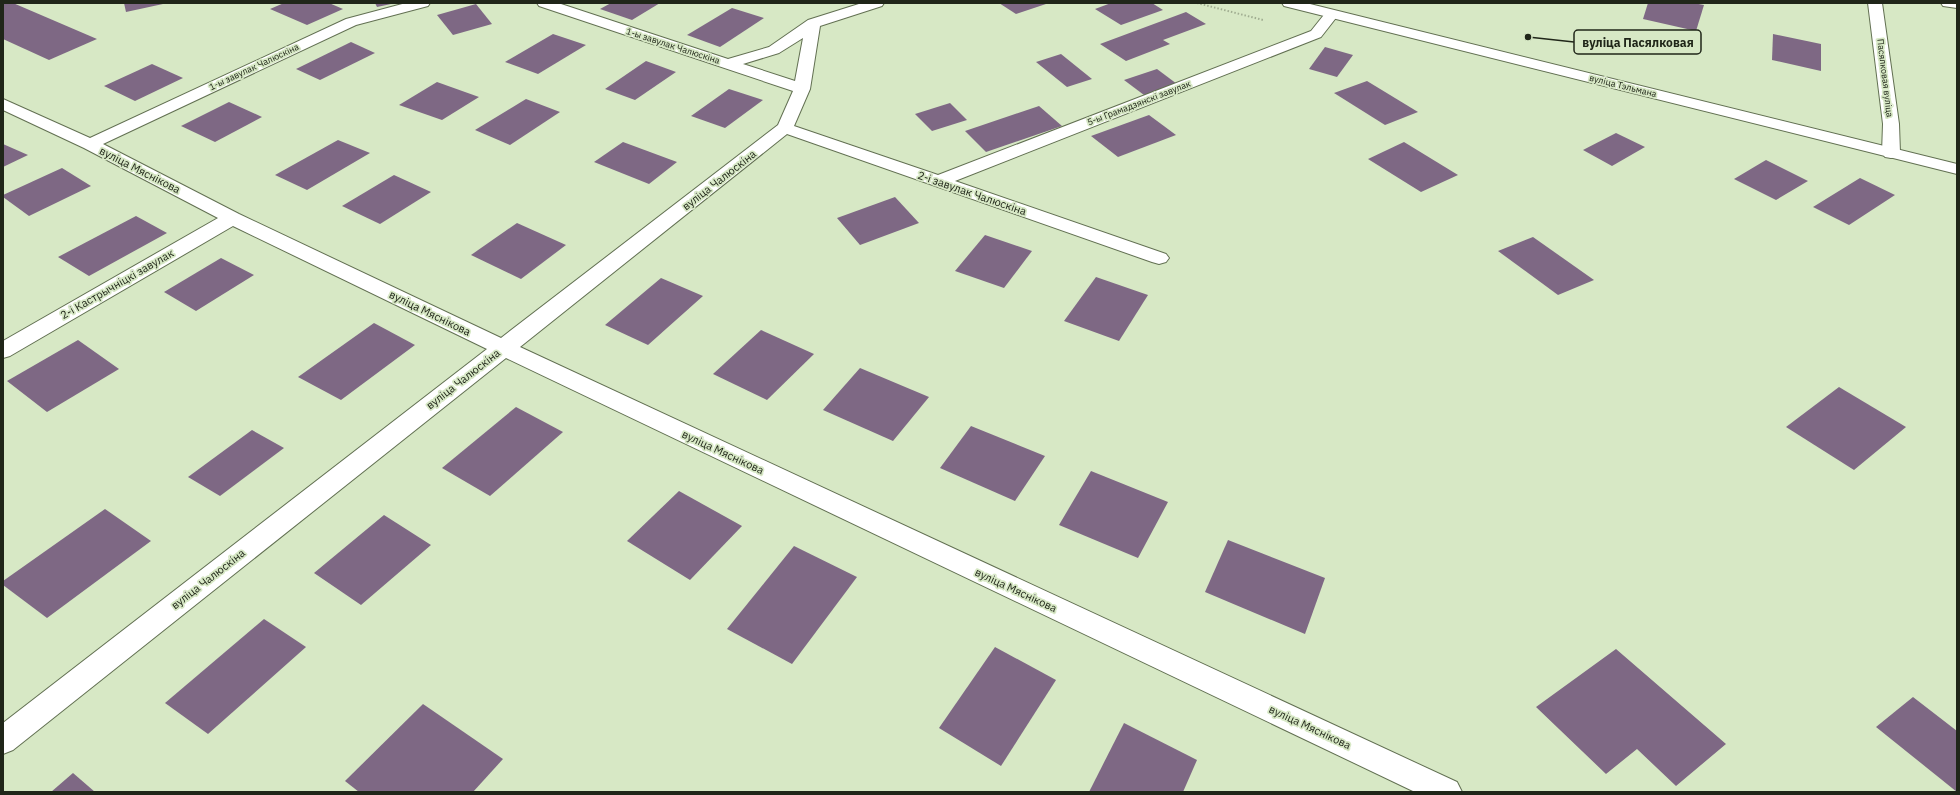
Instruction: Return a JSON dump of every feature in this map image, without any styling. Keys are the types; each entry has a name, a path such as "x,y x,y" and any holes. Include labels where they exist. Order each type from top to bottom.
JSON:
{"street":[{"name":"1-ы завулак Чалюскіна","path":"90,144 351,22 423,3"},
{"name":"1-ы завулак Чалюскіна","path":"544,3 802,89"},
{"path":"728,64 774,50 813,23 877,3"},
{"name":"вуліца Тэльмана","path":"1289,3 1957,169"},
{"name":"Пасялковая вуліца","path":"1875,3 1891,124 1891,153"},
{"path":"1948,3 1957,4"},
{"name":"5-ы Грамадзянскі завулак","path":"939,181 1316,34 1332,14"},
{"name":"вуліца Чалюскіна","path":"3,740 785,128 802,89 812,25"},
{"name":"вуліца Мяснікова","path":"3,104 90,144 232,218 502,348 1447,792"},
{"name":"2-і завулак Чалюскіна","path":"785,128 1159,258"},
{"name":"2-і Кастрычніцкі завулак","path":"3,351 232,218"}],"building":[{"path":"3,3 13,3 97,39 49,60 3,39"},
{"path":"124,3 163,3 163,4 126,12"},
{"path":"284,3 329,3 343,9 307,25 270,9"},
{"path":"375,3 391,3 391,4 377,7"},
{"path":"611,3 660,3 632,20 600,9"},
{"path":"999,3 1049,3 1016,14"},
{"path":"1111,3 1152,3 1163,10 1121,25 1095,9"},
{"path":"1648,3 1693,3 1704,5 1696,31 1643,19"},
{"path":"476,4 492,24 453,35 437,15"},
{"path":"732,8 764,18 720,47 687,35"},
{"path":"1186,12 1206,24 1163,40 1170,44 1126,61 1100,44"},
{"path":"553,34 586,45 538,74 505,62"},
{"path":"1773,34 1821,44 1821,71 1772,60"},
{"path":"351,42 375,53 320,80 296,69"},
{"path":"1325,47 1353,55 1337,77 1309,69"},
{"path":"1061,54 1092,79 1067,87 1036,62"},
{"path":"646,61 676,72 635,100 605,89"},
{"path":"152,64 183,78 135,101 104,86"},
{"path":"1157,69 1177,84 1144,95 1124,80"},
{"path":"1367,81 1418,112 1385,125 1334,93"},
{"path":"437,82 479,97 442,120 399,105"},
{"path":"729,89 763,100 725,128 691,116"},
{"path":"526,99 560,112 510,145 475,130"},
{"path":"229,102 262,117 215,142 181,126"},
{"path":"950,103 967,120 932,131 915,114"},
{"path":"1039,106 1062,126 986,152 965,131"},
{"path":"1149,115 1176,135 1118,157 1091,136"},
{"path":"1616,133 1645,147 1612,166 1583,150"},
{"path":"338,140 370,153 307,190 275,175"},
{"path":"623,142 677,162 649,184 594,162"},
{"path":"1404,142 1458,175 1421,192 1368,159"},
{"path":"3,144 28,155 3,167"},
{"path":"1766,160 1808,181 1776,200 1734,179"},
{"path":"62,168 91,186 29,216 3,197 3,195"},
{"path":"394,175 431,192 380,224 342,206"},
{"path":"1860,178 1895,195 1849,225 1813,207"},
{"path":"895,197 919,223 860,245 837,218"},
{"path":"136,216 167,233 89,276 58,257"},
{"path":"517,223 566,245 521,279 471,255"},
{"path":"985,235 1032,251 1004,288 955,271"},
{"path":"1533,237 1594,280 1558,295 1498,251"},
{"path":"221,258 254,275 196,311 164,292"},
{"path":"1096,277 1148,295 1119,341 1064,321"},
{"path":"661,278 703,296 648,345 605,325"},
{"path":"374,323 415,345 341,400 298,377"},
{"path":"761,330 814,354 767,400 713,374"},
{"path":"78,340 119,369 47,412 7,381"},
{"path":"860,368 929,397 893,441 823,410"},
{"path":"1839,387 1906,427 1854,470 1786,427"},
{"path":"516,407 563,432 490,496 442,468"},
{"path":"971,426 1045,456 1015,501 940,468"},
{"path":"252,430 284,448 220,496 188,477"},
{"path":"1091,471 1168,502 1138,558 1059,525"},
{"path":"679,491 742,526 690,580 627,541"},
{"path":"105,509 151,541 47,618 3,585 3,581"},
{"path":"384,515 431,545 361,605 314,573"},
{"path":"1228,540 1325,578 1305,634 1205,592"},
{"path":"794,546 857,577 792,664 727,629"},
{"path":"264,619 306,647 208,734 165,703"},
{"path":"995,647 1056,680 1001,766 939,728"},
{"path":"1616,649 1726,744 1676,786 1637,749 1606,774 1536,707"},
{"path":"1913,697 1957,731 1957,792 1876,727"},
{"path":"423,704 503,759 473,792 359,792 345,781"},
{"path":"1124,723 1197,760 1183,792 1089,792"},
{"path":"73,773 95,792 51,792"}],"place":[{"name":"вуліца Пасялковая","path":"1528,37"}]}
